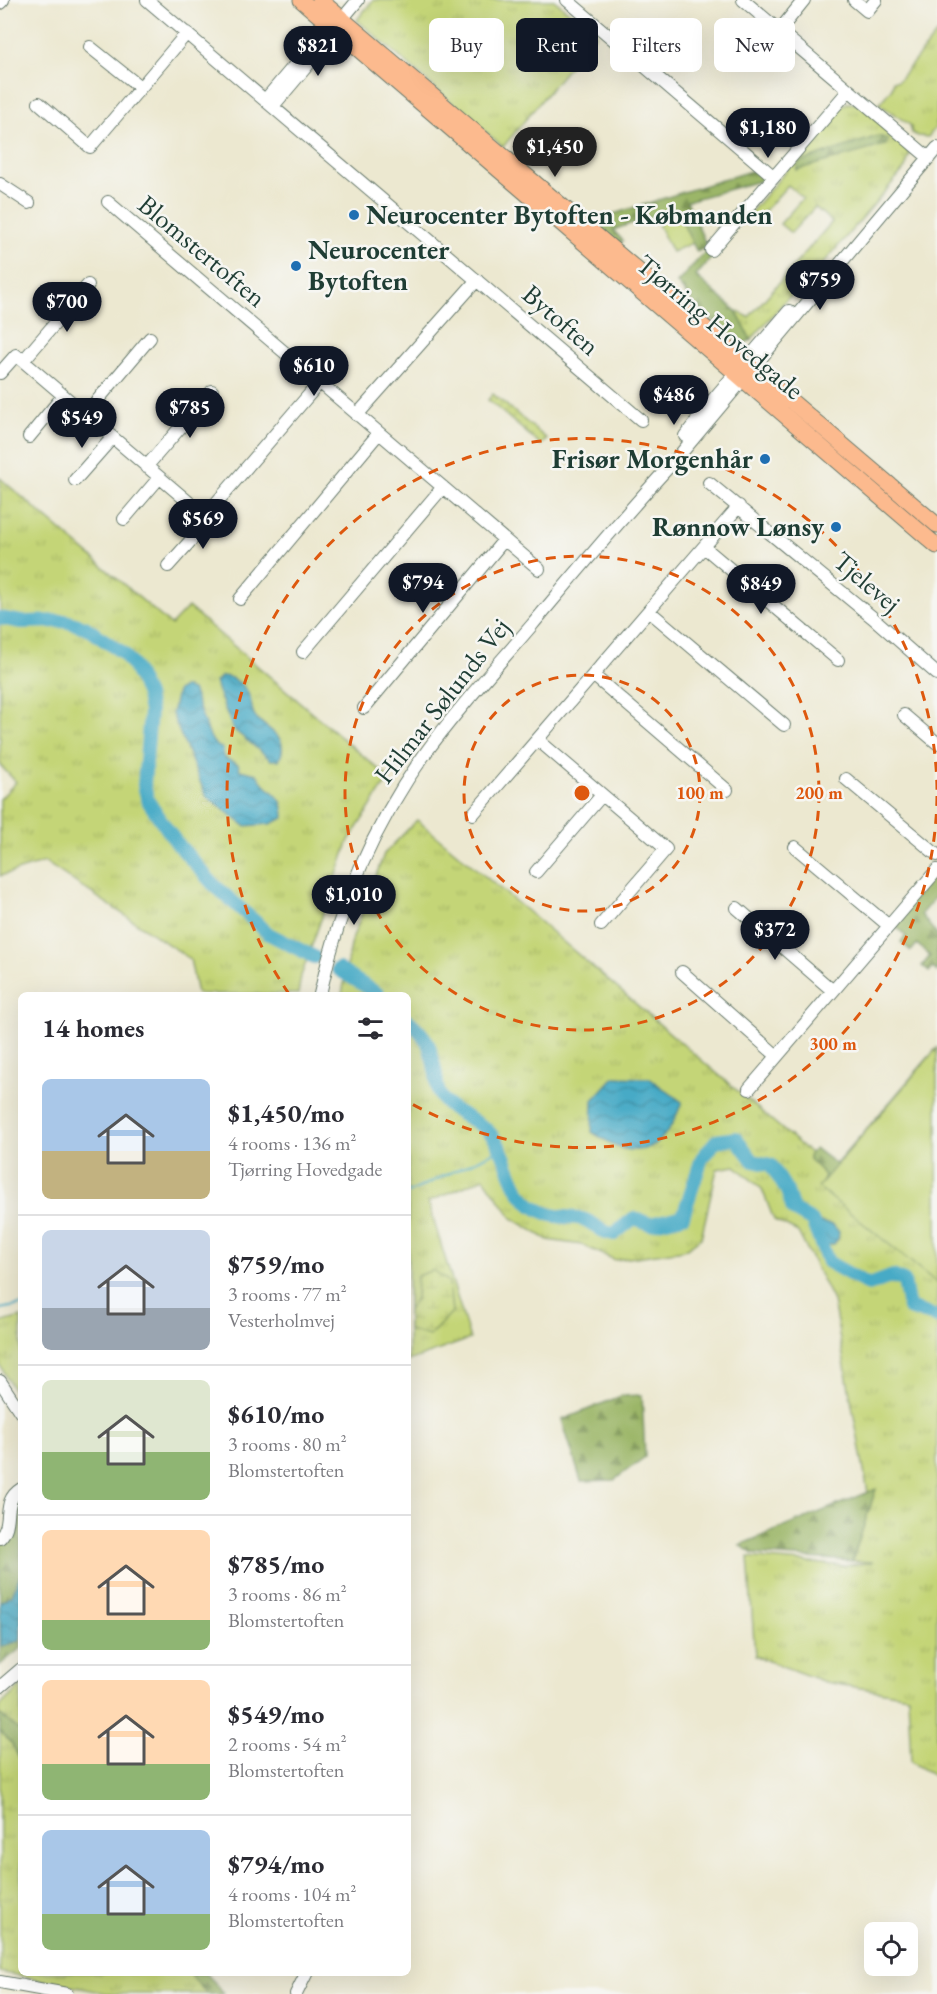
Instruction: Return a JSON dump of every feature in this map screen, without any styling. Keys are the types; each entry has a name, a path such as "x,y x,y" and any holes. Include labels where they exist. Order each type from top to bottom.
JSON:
{"main road":[{"name":"Tjørring Hovedgade","path":"301,0 338,24 744,371 937,546"},
{"name":"Tjørring Hovedgade","path":"320,0 338,24"},
{"name":"Tjørring Hovedgade","path":"744,371 937,525"}],"street":[{"name":"Bytoften","path":"147,0 270,102 641,420"},
{"path":"270,102 328,41 338,24 358,0"},
{"path":"567,0 773,176"},
{"path":"743,0 764,18"},
{"path":"790,18 804,0"},
{"path":"854,0 867,11 876,0"},
{"path":"39,104 90,147 187,33"},
{"path":"795,44 926,155"},
{"path":"90,46 140,87"},
{"path":"711,250 849,90"},
{"path":"926,155 937,138"},
{"path":"926,155 937,148"},
{"name":"Hilmar Sølunds Vej","path":"321,992 334,939 351,889 381,824 407,781 454,717 638,500 672,452 744,371 926,155"},
{"path":"0,184 29,203"},
{"name":"Blomstertoften","path":"108,202 539,569"},
{"path":"357,415 477,280"},
{"path":"22,361 88,285"},
{"path":"85,415 150,338"},
{"path":"0,373 16,355 205,516"},
{"path":"168,566 202,528 205,516 320,382"},
{"path":"146,467 212,391"},
{"path":"28,437 63,396"},
{"path":"240,599 379,433"},
{"path":"75,480 112,438"},
{"path":"124,519 159,478"},
{"name":"Tjelevej","path":"710,483 937,674"},
{"path":"303,652 443,487"},
{"path":"473,814 738,506"},
{"path":"364,708 504,540"},
{"path":"704,547 838,660"},
{"path":"649,611 784,725"},
{"path":"593,675 727,790"},
{"path":"904,715 937,743"},
{"path":"538,740 666,849 601,925"},
{"path":"846,779 937,855"},
{"path":"536,872 602,795"},
{"path":"795,847 889,926"},
{"path":"749,1089 937,870"},
{"path":"737,908 833,991"},
{"path":"682,972 777,1056"},
{"path":"0,1381 18,1408"},
{"path":"0,1539 7,1527 5,1509 9,1498 18,1491"},
{"path":"0,1687 18,1672"},
{"path":"296,1994 305,1976"},
{"path":"0,1982 67,1994"}],"green space":[{"path":"373,0 554,0 576,18 516,18 516,72 565,72 503,147 357,20"},
{"path":"937,33 937,121 935,123 937,126 928,137 918,136 912,133 910,125 879,104 892,88 893,81 898,81"},
{"path":"847,103 862,107 900,142 910,154 905,168 804,286 786,300 751,340 736,311 749,317 832,222 815,207 791,233 780,224 803,198 788,185 761,215 764,219 759,224 751,217 751,212 841,106"},
{"path":"878,136 888,139 886,145 796,170 799,162"},
{"path":"757,169 763,180 687,201 707,247 697,252 675,208 613,230 623,241 618,245 591,221"},
{"path":"676,209 692,243 672,252 655,218"},
{"path":"706,251 713,256 696,276 736,311 751,340 742,344 697,307 677,283"},
{"path":"493,394 547,439 541,445 488,400"},
{"path":"0,478 171,625 188,607 389,778 349,840 301,976 298,992 197,992 190,959 45,862 0,876 0,799 16,782 0,765"},
{"path":"417,820 810,1153 809,1159 937,1277 937,1778 911,1762 908,1696 825,1682 755,1656 748,1557 844,1566 873,1562 852,1561 875,1490 868,1493 833,1301 798,1232 774,1220 762,1189 735,1166 717,1169 701,1238 684,1250 615,1260 582,1245 548,1240 512,1218 484,1178 428,1202 470,1339 411,1360 411,992 342,992 352,940 384,854"},
{"path":"937,871 937,895 921,914 937,935 937,972 933,968 929,972 922,966 930,956 917,944 911,951 901,942 906,936 893,924"},
{"path":"937,1048 937,1283 818,1187"},
{"path":"935,1050 937,1051 822,1183 825,1175 809,1159 810,1153 816,1149 836,1164"},
{"path":"433,1270 449,1282 452,1312 429,1336 411,1331 411,1306 416,1299 417,1276"},
{"path":"18,1318 18,1398 0,1365 0,1323"},
{"path":"642,1395 645,1457 614,1480 581,1481 562,1420 621,1396"},
{"path":"876,1489 852,1561 753,1554 740,1545"},
{"path":"18,1502 18,1650 0,1665 0,1540 13,1531"},
{"path":"18,1689 18,1729 0,1714 0,1706"},
{"path":"0,1714 18,1729 18,1756 11,1742 0,1731"},
{"path":"0,1731 11,1742 18,1756 18,1976 0,1972"},
{"path":"20,1976 192,1976 207,1994 111,1994"},
{"path":"192,1976 209,1976 224,1994 207,1994"}],"water":[{"path":"222,676 231,678 243,686 250,698 255,716 279,739 282,752 279,760 271,760 233,729 215,682"},
{"path":"184,687 192,690 209,734 216,745 223,749 226,759 238,764 240,770 257,774 278,798 284,818 270,824 245,826 206,796 172,714 177,691"},
{"path":"614,1077 649,1078 682,1102 668,1131 653,1145 644,1149 621,1148 592,1132 593,1100"},
{"path":"812,1221 833,1225 839,1232 834,1244 821,1246"},
{"path":"18,1580 18,1641 1,1646 0,1602 12,1595"}],"waterway":[{"path":"0,618 21,622 65,621 85,627 123,653 134,667 147,695 150,712 144,785 148,801 176,842 213,884 269,934 314,957"},
{"path":"338,969 375,992"},
{"path":"411,1023 428,1044 433,1058 438,1091 443,1100 454,1110 486,1129 495,1139 516,1186 533,1206 551,1215 586,1220 603,1231 614,1234 634,1218 650,1224 683,1216 702,1158 716,1141 736,1138 753,1161 771,1165 787,1191 793,1210 812,1221 828,1262 869,1285 893,1276 904,1281 909,1308 937,1317"},
{"path":"411,1192 501,1149"},
{"path":"0,1309 18,1306"}],"place":[{"name":"Neurocenter Bytoften - Købmanden","path":"354,215"},
{"name":"Neurocenter Bytoften","path":"296,266"},
{"name":"Frisør Morgenhår","path":"765,459"},
{"name":"Rønnow Lønsy","path":"836,527"}]}
